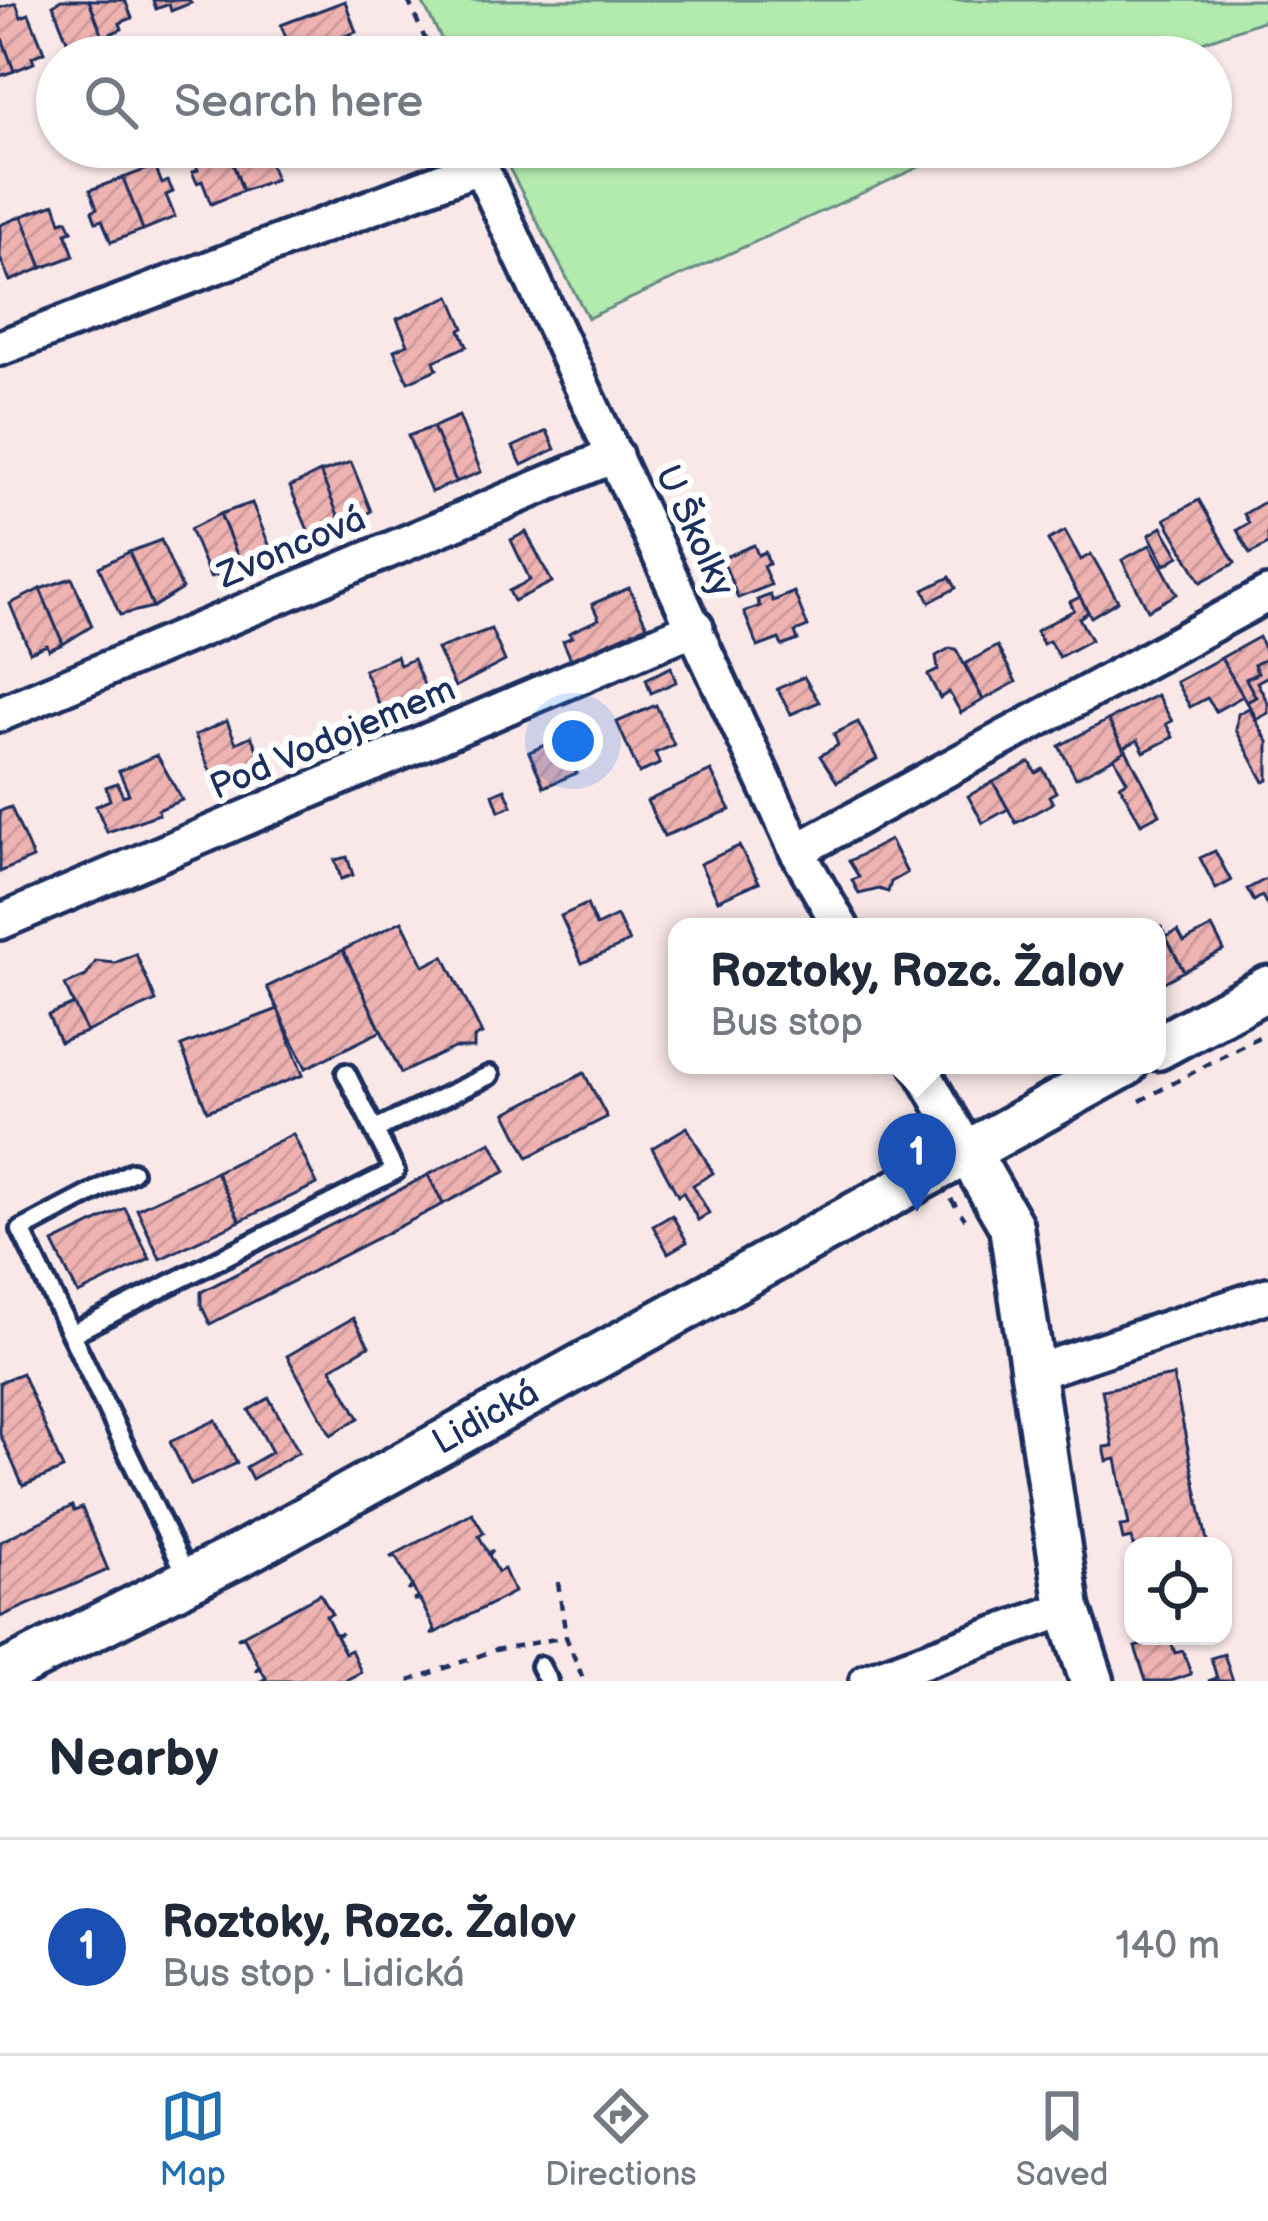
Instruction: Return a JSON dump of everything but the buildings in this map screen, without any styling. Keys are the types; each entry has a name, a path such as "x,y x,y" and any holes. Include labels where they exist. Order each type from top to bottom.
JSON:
{"street":[{"name":"U Školky","path":"0,348 475,168"},
{"name":"U Školky","path":"481,168 797,851 836,918"},
{"name":"Zvoncová","path":"0,714 615,455"},
{"path":"797,851 1268,594"},
{"name":"Pod Vodojemem","path":"0,922 697,627"},
{"path":"1166,1044 1266,994"},
{"path":"924,1074 1011,1226 1068,1608 1092,1681"},
{"name":"Lidická","path":"0,1675 264,1541 1108,1074"},
{"path":"1033,1373 1268,1294"},
{"path":"867,1681 1068,1608"}],"lane":[{"path":"71,1334 395,1171 346,1073"},
{"path":"375,1130 490,1075"},
{"path":"132,1172 21,1230 189,1579"}],"path":[{"path":"409,0 424,36"},
{"path":"557,1582 566,1637 584,1681"},
{"path":"409,1681 495,1650 566,1637"}],"green space":[{"path":"421,0 1268,0 1268,19 1220,36 440,36"},
{"path":"509,168 917,168 588,318"}],"place":[{"name":"Roztoky, Rozc. Žalov","path":"917,1212"}]}
